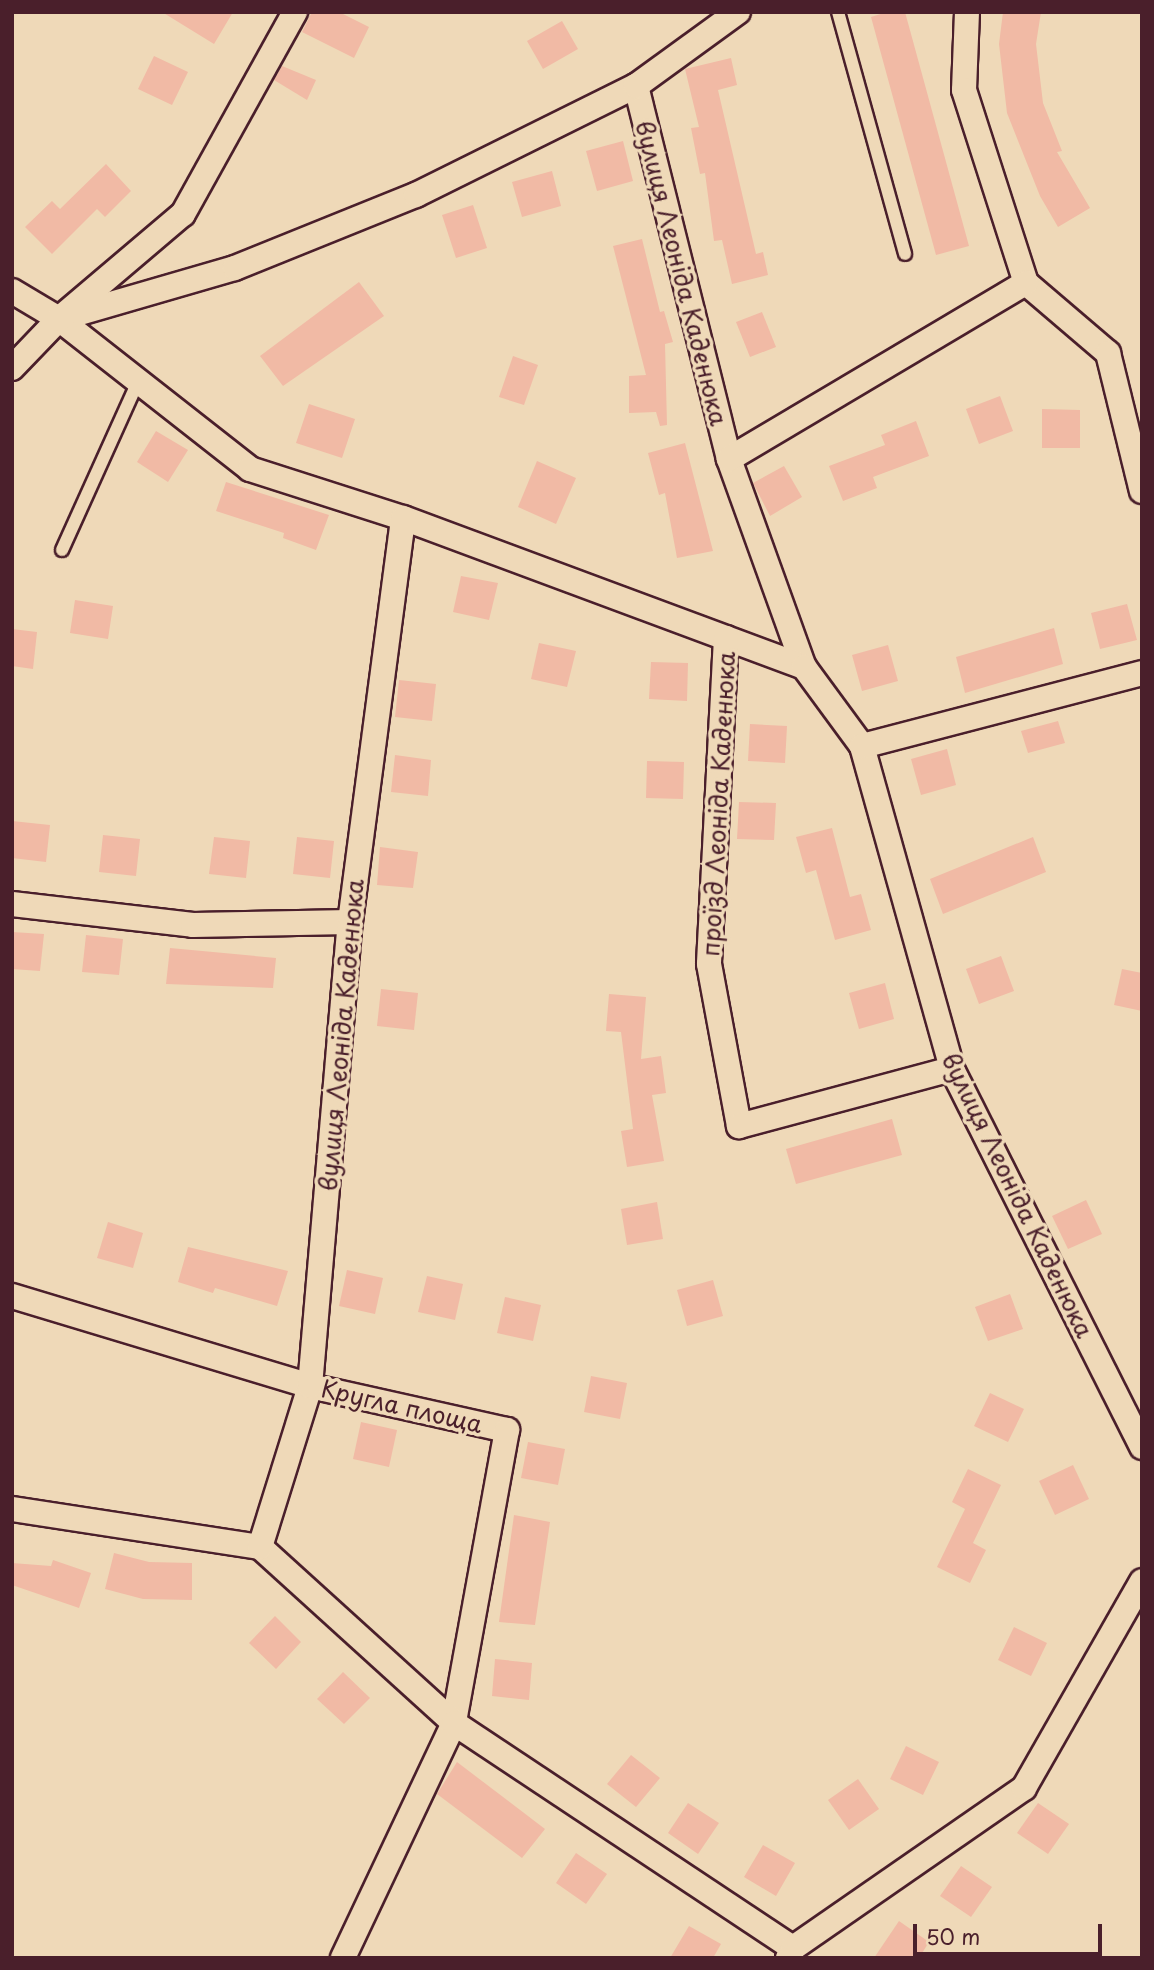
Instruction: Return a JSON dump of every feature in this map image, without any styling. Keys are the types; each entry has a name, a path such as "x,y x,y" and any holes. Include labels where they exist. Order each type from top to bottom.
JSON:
{"street":[{"path":"12,368 59,319 183,214 295,12"},
{"name":"вулиця Леоніда Каденюка","path":"59,319 235,268 377,211 636,86 738,12"},
{"path":"967,12 964,90 1026,283 1108,353 1142,491"},
{"name":"вулиця Леоніда Каденюка","path":"636,86 729,459 804,667 862,746 952,1069 1142,1447"},
{"name":"вулиця Леоніда Каденюка","path":"729,459 1026,283"},
{"path":"12,291 59,319 250,469 403,518 804,667"},
{"name":"вулиця Леоніда Каденюка","path":"260,1547 310,1386 350,922 403,518"},
{"name":"проїзд Леоніда Каденюка","path":"726,638 709,964 739,1126 952,1069"},
{"path":"862,746 1142,673"},
{"path":"12,904 193,925 350,922"},
{"name":"Кругла площа","path":"12,1296 310,1386 507,1430 454,1723"},
{"path":"12,1509 260,1547 454,1723 791,1953 1024,1788 1142,1581"},
{"path":"343,1958 454,1723"}],"lane":[{"path":"838,12 905,254"},
{"path":"62,550 138,382"}],"building":[{"path":"162,12 233,12 214,44"},
{"path":"312,12 339,12 369,27 354,58 302,32"},
{"path":"887,12 905,12 969,246 936,255 871,17"},
{"path":"1003,12 1041,12 1036,44 1043,103 1062,151 1057,152 1090,208 1058,227 1040,196 1007,113 999,44"},
{"path":"562,21 578,49 543,69 527,41"},
{"path":"154,56 188,72 172,105 138,89"},
{"path":"731,58 737,85 718,90 756,254 763,252 768,275 732,284 722,240 714,241 705,173 700,174 691,128 699,127 685,69"},
{"path":"282,66 316,80 307,100 274,80"},
{"path":"623,141 633,181 597,191 586,151"},
{"path":"106,164 131,191 105,217 97,209 52,254 25,227 52,201 60,209"},
{"path":"552,171 561,206 522,217 512,182"},
{"path":"473,205 487,248 456,258 442,215"},
{"path":"642,239 660,312 664,311 673,342 665,344 667,425 660,426 656,412 629,413 629,376 646,375 613,246"},
{"path":"359,282 384,316 283,386 260,356"},
{"path":"762,312 776,347 750,357 736,322"},
{"path":"513,356 538,365 524,405 499,397"},
{"path":"1000,396 1013,431 979,444 966,409"},
{"path":"309,404 355,419 342,458 296,443"},
{"path":"1042,409 1080,410 1080,448 1042,448"},
{"path":"916,421 929,456 873,477 877,488 843,501 829,466 885,445 881,435"},
{"path":"156,431 188,450 168,482 137,462"},
{"path":"685,443 713,551 677,558 665,493 659,495 648,453"},
{"path":"537,461 576,478 556,524 518,507"},
{"path":"784,466 802,497 770,516 753,483"},
{"path":"226,482 329,515 316,550 283,538 284,533 216,511"},
{"path":"461,576 498,583 489,620 453,612"},
{"path":"75,600 113,606 108,639 70,633"},
{"path":"1127,604 1137,640 1100,649 1091,613"},
{"path":"1054,628 1063,664 965,693 956,657"},
{"path":"12,629 37,632 33,669 12,666"},
{"path":"539,643 576,651 567,687 531,679"},
{"path":"888,645 898,681 862,691 852,655"},
{"path":"651,662 688,663 687,701 649,699"},
{"path":"399,680 436,684 432,721 395,717"},
{"path":"1058,721 1065,743 1028,753 1021,731"},
{"path":"750,724 787,726 785,763 748,761"},
{"path":"947,749 956,785 921,795 911,759"},
{"path":"395,755 431,760 428,796 391,792"},
{"path":"647,761 684,762 683,799 646,798"},
{"path":"739,802 776,803 774,840 737,839"},
{"path":"12,821 50,825 46,862 12,858"},
{"path":"832,828 850,897 861,894 871,930 835,940 816,870 806,873 796,837"},
{"path":"103,835 140,839 136,876 99,872"},
{"path":"214,837 250,841 246,878 209,874"},
{"path":"297,837 334,841 330,878 293,874"},
{"path":"1033,837 1046,872 943,914 930,879"},
{"path":"380,847 418,852 413,888 377,885"},
{"path":"12,932 44,934 40,971 12,969"},
{"path":"86,935 123,939 119,975 82,972"},
{"path":"170,948 276,958 273,988 166,984"},
{"path":"1001,956 1014,991 979,1004 966,969"},
{"path":"1122,969 1142,973 1142,1011 1114,1005"},
{"path":"885,983 894,1019 859,1029 849,993"},
{"path":"381,989 418,993 414,1030 377,1026"},
{"path":"609,994 646,997 641,1059 661,1056 666,1093 652,1095 664,1161 627,1167 621,1131 633,1129 621,1032 606,1031"},
{"path":"892,1119 902,1155 796,1184 786,1149"},
{"path":"1086,1200 1102,1234 1068,1249 1052,1216"},
{"path":"657,1202 663,1239 627,1245 621,1209"},
{"path":"108,1222 143,1233 133,1268 97,1258"},
{"path":"188,1247 288,1271 277,1306 215,1288 213,1293 178,1282"},
{"path":"347,1270 383,1278 375,1314 339,1306"},
{"path":"427,1276 463,1284 455,1320 418,1312"},
{"path":"713,1280 723,1316 687,1326 677,1290"},
{"path":"1010,1294 1023,1329 988,1341 975,1307"},
{"path":"505,1297 541,1305 533,1341 497,1333"},
{"path":"591,1376 627,1383 620,1419 584,1412"},
{"path":"990,1393 1024,1409 1008,1442 974,1426"},
{"path":"361,1422 397,1430 389,1467 353,1459"},
{"path":"528,1442 565,1449 558,1485 521,1478"},
{"path":"1073,1465 1089,1499 1055,1515 1039,1481"},
{"path":"968,1469 1001,1485 973,1543 986,1550 970,1583 937,1567 965,1509 952,1502"},
{"path":"514,1515 550,1522 535,1625 499,1622"},
{"path":"114,1553 149,1562 192,1563 192,1600 143,1599 105,1589"},
{"path":"53,1560 91,1573 79,1608 12,1585 12,1563 51,1566"},
{"path":"275,1616 301,1642 276,1669 249,1643"},
{"path":"1014,1627 1047,1643 1031,1676 998,1660"},
{"path":"495,1659 532,1663 529,1700 492,1696"},
{"path":"343,1672 370,1698 344,1724 317,1699"},
{"path":"906,1746 939,1762 923,1795 890,1779"},
{"path":"631,1755 660,1778 636,1807 607,1784"},
{"path":"457,1762 545,1829 522,1858 437,1794"},
{"path":"858,1779 879,1809 849,1830 828,1800"},
{"path":"688,1803 719,1823 698,1854 668,1833"},
{"path":"1038,1803 1069,1824 1048,1854 1017,1833"},
{"path":"763,1845 795,1863 776,1896 744,1877"},
{"path":"576,1853 607,1874 586,1904 556,1883"},
{"path":"961,1866 992,1887 971,1917 940,1896"},
{"path":"899,1921 929,1942 919,1958 874,1958"},
{"path":"689,1926 721,1944 713,1958 670,1958"}]}
